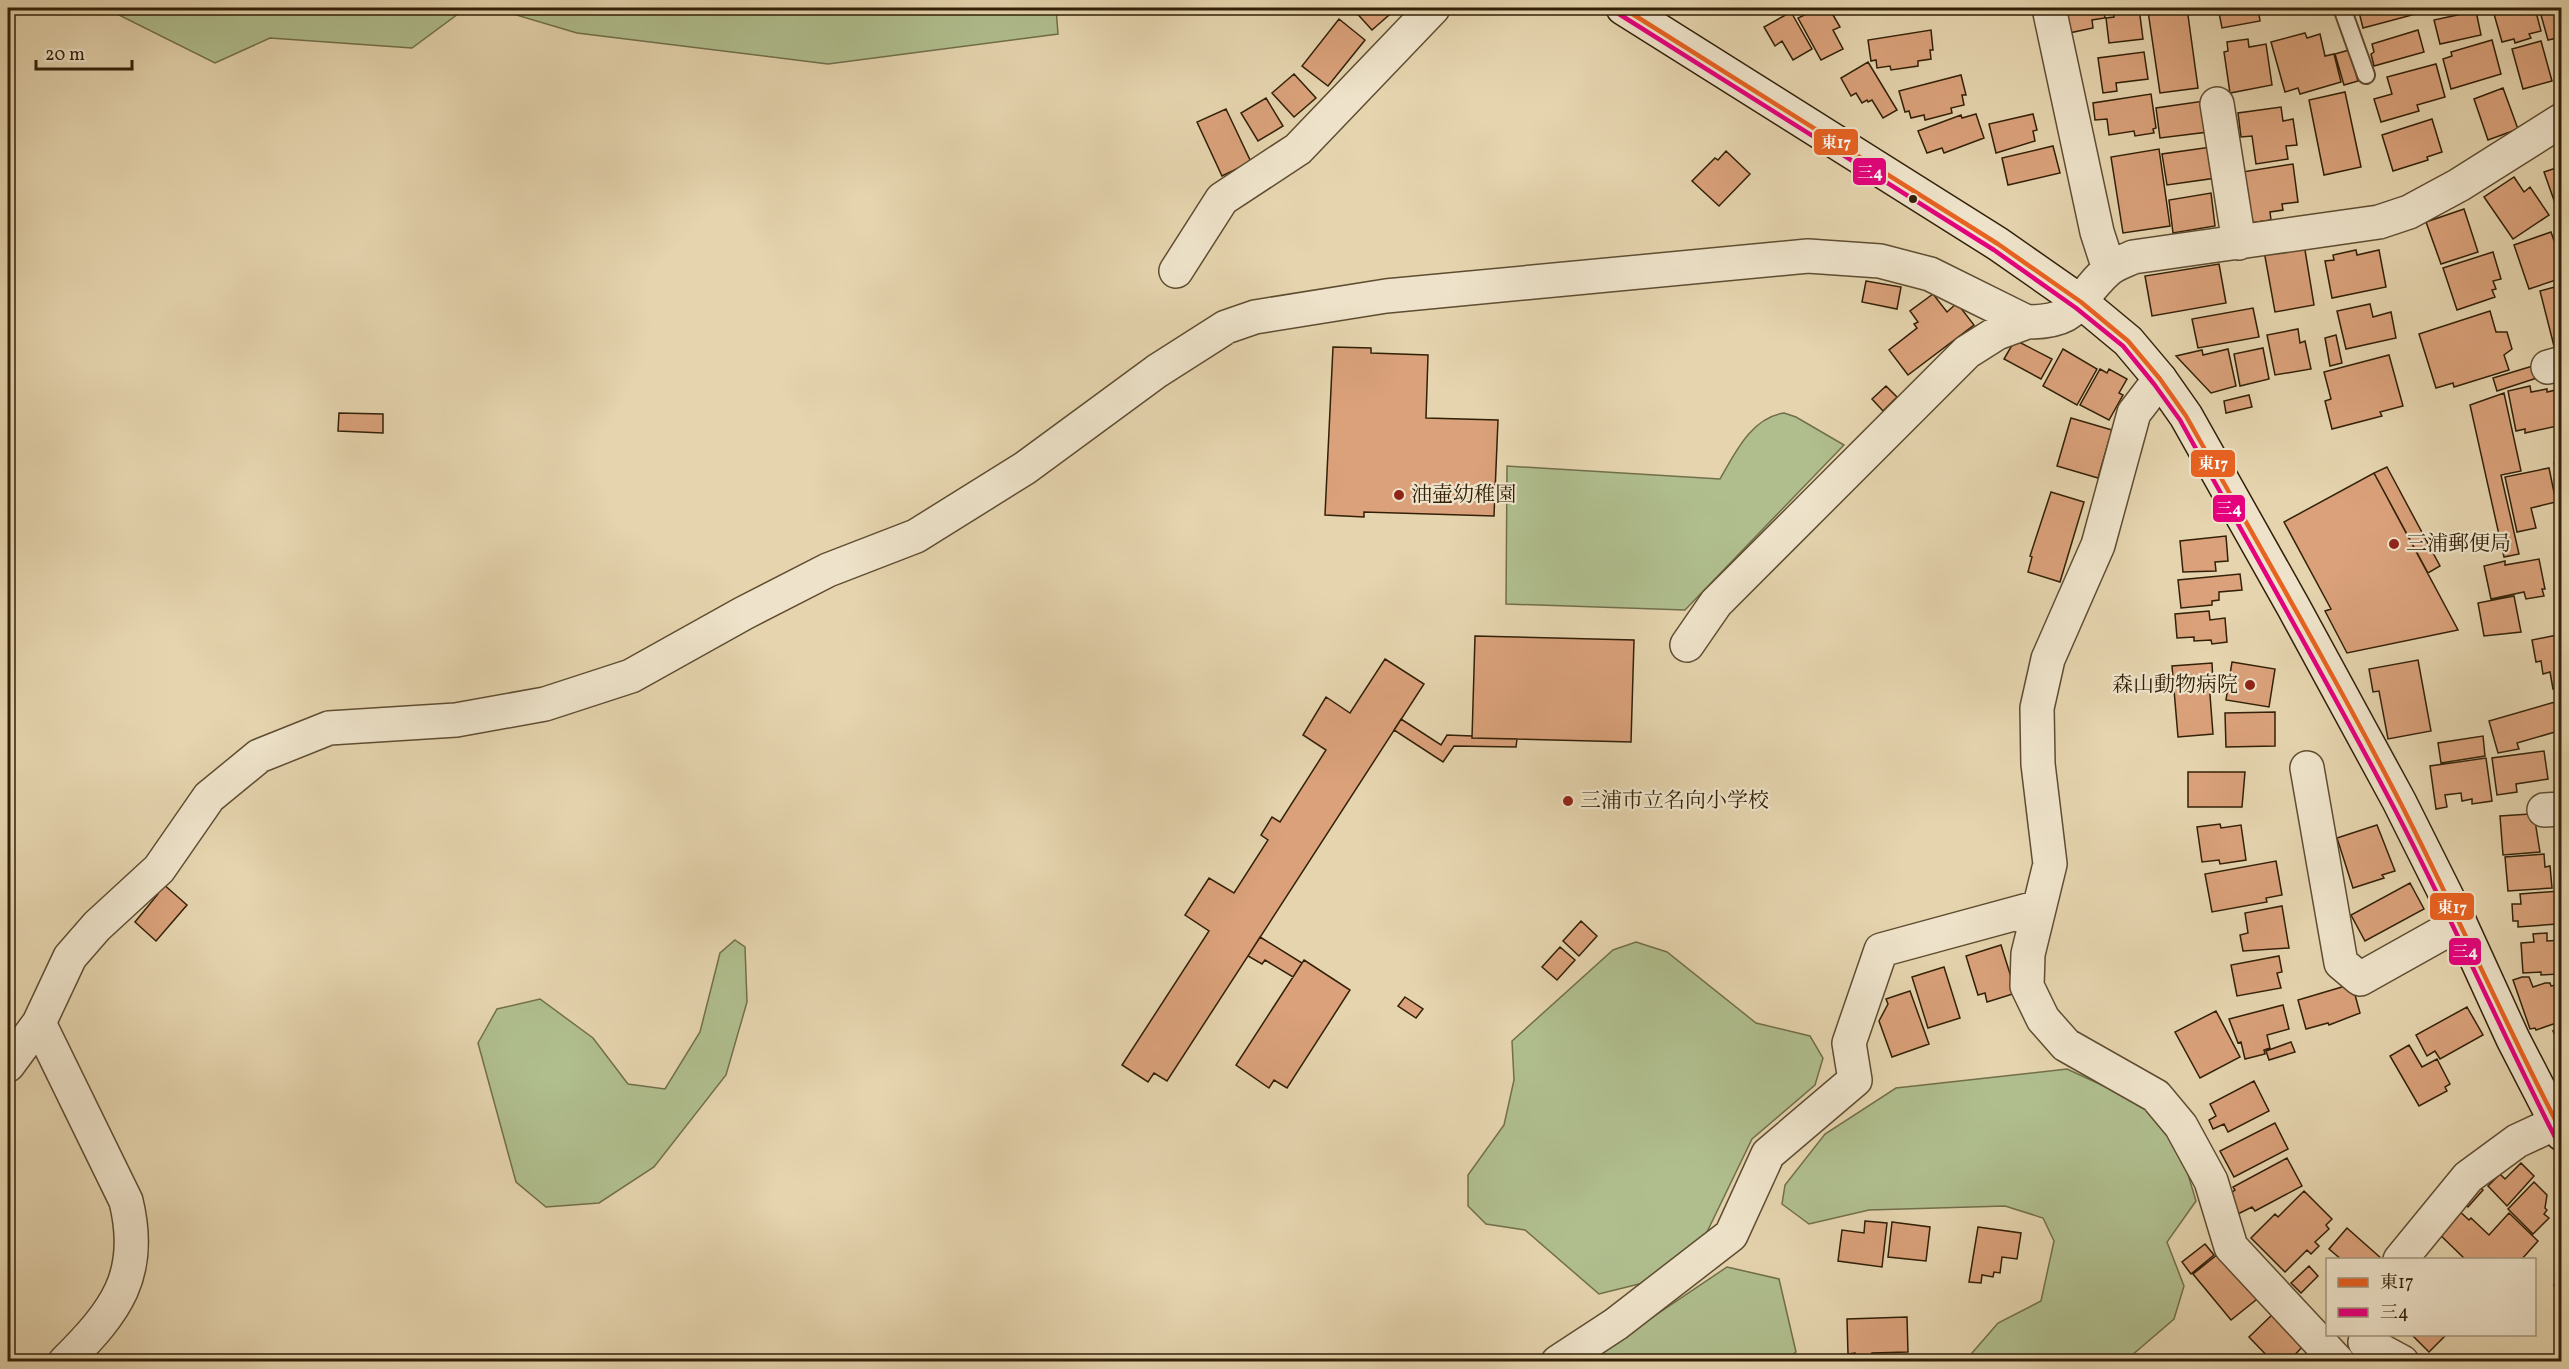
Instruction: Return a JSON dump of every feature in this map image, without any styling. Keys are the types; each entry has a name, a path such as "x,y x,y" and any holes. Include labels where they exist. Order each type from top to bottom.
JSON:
{"street":[{"path":"1176,272 1222,199 1298,148 1433,8"},
{"path":"1623,8 1998,244 2081,302 2128,341 2160,379 2210,455 2399,801 2460,923 2513,1039 2560,1126 2517,1141 2468,1177 2402,1258"},
{"path":"2049,8 2097,232 2109,269"},
{"path":"2217,104 2239,243"},
{"path":"1687,645 1716,603 1967,352 1997,333 2027,322 2062,319 2081,302 2109,269 2133,257 2379,222 2409,212 2458,185 2562,120"},
{"path":"8,1065 39,1023 70,957 97,926 159,869 209,797 259,756 329,728 456,720 545,704 631,676 744,613 828,570 916,537 1025,468 1157,371 1226,327 1255,317 1386,296 1808,256 1880,261 1930,274 2027,322"},
{"path":"2160,379 2134,413 2098,545 2048,659 2037,708 2038,764 2050,864 2028,954 2027,986 2043,1019 2066,1045 2156,1096 2181,1126 2211,1181 2230,1248 2338,1362"},
{"path":"2307,768 2341,963 2360,979 2460,923"},
{"path":"1558,1362 1616,1324 1731,1235 1768,1154 1855,1080 1849,1043 1881,950 2039,907"},
{"path":"39,1023 126,1201 131,1223 132,1258 121,1292 98,1329 65,1362"},
{"path":"2362,1346 2402,1362"}],"lane":[{"path":"2342,8 2366,75"}],"green space":[{"path":"66,8 466,8 412,48 270,38 215,63 115,13"},
{"path":"493,8 1056,8 1058,34 828,64 577,33"},
{"path":"1784,413 1796,417 1844,445 1685,610 1506,604 1507,466 1720,479 1738,448 1753,429 1772,416"},
{"path":"735,940 745,947 747,1002 726,1075 654,1167 599,1203 546,1207 516,1182 478,1043 497,1009 540,999 593,1038 628,1084 665,1089 700,1032 720,953"},
{"path":"1636,942 1667,952 1756,1023 1810,1036 1823,1058 1815,1085 1752,1139 1706,1234 1643,1283 1599,1294 1525,1230 1486,1224 1468,1206 1468,1175 1504,1125 1514,1080 1512,1041 1613,950"},
{"path":"2067,1069 2141,1103 2178,1141 2196,1201 2167,1242 2184,1286 2174,1319 2124,1362 1975,1361 1972,1353 1998,1323 2041,1301 2054,1241 2043,1218 2005,1206 1869,1210 1809,1224 1782,1204 1785,1185 1825,1134 1896,1088"},
{"path":"1727,1267 1779,1279 1796,1352 1781,1362 1586,1362"}],"building":[{"path":"1352,8 1397,8 1372,30"},
{"path":"1819,8 1829,8 1840,27 1833,30 1843,49 1821,60 1798,18"},
{"path":"2064,8 2103,8 2105,18 2092,20 2093,28 2069,33"},
{"path":"2113,8 2139,8 2143,39 2109,43 2106,18 2114,17"},
{"path":"2187,8 2198,88 2160,93 2148,11"},
{"path":"2218,8 2258,8 2260,21 2222,28"},
{"path":"2358,8 2411,8 2412,15 2363,28"},
{"path":"2432,8 2461,8 2433,14"},
{"path":"2517,8 2535,8 2541,31 2529,34 2531,38 2515,43 2514,39 2502,42 2494,14"},
{"path":"2539,8 2562,8 2562,37 2548,40"},
{"path":"2476,11 2481,35 2440,44 2434,20"},
{"path":"1791,12 1812,49 1793,60 1782,41 1775,46 1764,27"},
{"path":"1339,19 1365,40 1328,86 1302,66"},
{"path":"1931,30 1933,50 1930,50 1931,59 1918,61 1918,66 1891,70 1890,66 1877,68 1876,60 1871,61 1868,40"},
{"path":"2418,30 2424,52 2374,66 2371,54 2374,52 2372,44"},
{"path":"2305,33 2307,38 2320,34 2325,56 2334,54 2341,82 2300,94 2298,88 2285,92 2271,42"},
{"path":"2248,39 2249,47 2266,44 2272,85 2230,93 2224,52 2228,51 2227,42"},
{"path":"2492,40 2501,74 2451,89 2443,59 2452,56 2451,52"},
{"path":"2541,41 2552,81 2523,89 2512,49"},
{"path":"2349,50 2358,81 2344,85 2335,54"},
{"path":"2144,52 2148,79 2116,83 2117,91 2103,93 2098,58"},
{"path":"1868,62 1897,110 1883,118 1872,100 1862,103 1856,93 1851,96 1841,78"},
{"path":"2436,64 2445,97 2417,105 2419,111 2381,122 2374,99 2392,94 2387,77"},
{"path":"1294,74 1316,98 1294,117 1272,93"},
{"path":"1961,75 1966,95 1962,95 1964,105 1951,108 1952,113 1925,120 1924,115 1911,118 1909,111 1905,112 1899,91"},
{"path":"2503,88 2518,129 2488,140 2474,99"},
{"path":"2345,92 2361,167 2324,175 2309,100"},
{"path":"2151,94 2156,128 2153,129 2154,133 2135,136 2134,131 2109,135 2107,119 2095,120 2093,103"},
{"path":"1266,98 1283,126 1258,141 1241,113"},
{"path":"2204,101 2208,132 2160,138 2156,108"},
{"path":"2281,107 2283,121 2293,119 2297,145 2286,146 2288,159 2256,164 2252,136 2241,137 2238,113"},
{"path":"1226,109 1251,162 1222,176 1197,122"},
{"path":"1976,114 1984,138 1944,153 1942,148 1927,153 1918,131 1961,115 1962,118"},
{"path":"2033,114 2037,130 2033,131 2035,141 1996,153 1989,124"},
{"path":"2432,119 2442,152 2427,157 2428,160 2393,171 2382,135"},
{"path":"2053,146 2060,173 2008,185 2002,158"},
{"path":"2211,147 2216,178 2167,185 2162,154"},
{"path":"2159,149 2170,226 2123,233 2111,157"},
{"path":"1726,151 1750,174 1719,206 1692,181 1715,158 1718,160"},
{"path":"2293,164 2298,202 2282,204 2283,210 2270,212 2271,220 2250,223 2242,172"},
{"path":"2562,166 2562,223 2544,172"},
{"path":"2514,177 2524,192 2530,187 2549,215 2513,239 2484,197"},
{"path":"2211,193 2215,226 2173,233 2169,200"},
{"path":"2464,209 2478,252 2441,264 2426,222"},
{"path":"2551,232 2562,263 2562,278 2529,289 2514,245"},
{"path":"2304,244 2314,305 2275,312 2264,251"},
{"path":"2356,250 2357,255 2379,250 2386,287 2332,298 2325,261 2334,260 2333,255"},
{"path":"2493,252 2501,279 2493,281 2496,289 2492,290 2495,297 2457,310 2443,268"},
{"path":"2219,264 2226,303 2152,316 2145,276"},
{"path":"1866,281 1901,287 1897,309 1862,302"},
{"path":"2562,285 2562,348 2555,350 2540,291"},
{"path":"1933,294 1947,312 1957,303 1974,325 1908,375 1889,350 1917,328 1914,324 1918,322 1910,311"},
{"path":"2370,304 2373,317 2391,312 2396,338 2346,349 2337,311"},
{"path":"2253,308 2259,337 2198,348 2192,319"},
{"path":"2490,311 2496,332 2507,332 2512,349 2504,355 2509,370 2454,387 2453,383 2436,388 2419,334"},
{"path":"2298,329 2300,343 2305,341 2311,369 2275,375 2267,335"},
{"path":"2336,335 2342,363 2330,366 2325,338"},
{"path":"2015,340 2052,359 2041,379 2004,359"},
{"path":"1333,347 1371,348 1371,353 1428,355 1426,418 1498,420 1494,516 1364,512 1364,517 1325,515"},
{"path":"2263,348 2269,379 2240,386 2234,354"},
{"path":"2063,349 2097,369 2077,405 2043,386"},
{"path":"2228,349 2236,386 2211,393 2176,356 2202,350 2203,355"},
{"path":"2389,355 2403,406 2380,412 2382,416 2332,429 2325,401 2331,399 2324,372"},
{"path":"2536,365 2540,377 2497,391 2493,378"},
{"path":"2100,369 2107,373 2109,369 2127,379 2119,393 2123,395 2109,420 2080,405"},
{"path":"1886,386 1897,397 1883,411 1872,399"},
{"path":"2530,386 2531,392 2556,390 2562,425 2525,433 2525,429 2516,431 2508,391"},
{"path":"2504,393 2521,471 2501,475 2519,554 2504,557 2470,405"},
{"path":"2249,395 2252,407 2226,413 2224,401"},
{"path":"339,413 383,414 383,433 338,431"},
{"path":"2071,418 2112,430 2098,478 2057,466"},
{"path":"2562,461 2562,491 2554,463"},
{"path":"2387,467 2440,566 2428,573 2374,473"},
{"path":"2549,468 2556,502 2531,508 2536,528 2517,532 2505,477"},
{"path":"2374,473 2458,630 2347,653 2325,611 2331,609 2284,522"},
{"path":"2051,492 2084,502 2060,582 2028,572 2032,557 2030,556"},
{"path":"2226,536 2228,561 2215,562 2216,571 2183,572 2180,541"},
{"path":"2539,559 2545,589 2542,589 2544,596 2526,599 2524,592 2491,599 2484,566 2505,561 2505,565"},
{"path":"2240,574 2242,590 2219,592 2219,600 2212,601 2212,605 2181,608 2178,580"},
{"path":"2514,596 2521,632 2484,636 2478,603"},
{"path":"2209,611 2210,620 2225,618 2227,642 2212,644 2211,640 2194,641 2194,637 2177,638 2175,614"},
{"path":"2562,634 2562,687 2553,689 2550,672 2543,674 2541,661 2536,662 2532,640"},
{"path":"1475,636 1634,640 1631,742 1472,738"},
{"path":"1385,659 1424,684 1167,1081 1154,1073 1148,1082 1122,1065 1209,931 1185,915 1209,878 1234,893 1268,840 1261,835 1272,817 1280,822 1326,750 1303,735 1326,697 1350,713"},
{"path":"2418,660 2431,731 2388,739 2379,691 2373,692 2369,669"},
{"name":"森山動物病院","path":"2232,662 2275,669 2269,707 2226,700"},
{"path":"2212,663 2213,682 2209,682 2213,734 2178,737 2172,666"},
{"path":"2562,700 2562,730 2517,743 2519,749 2498,753 2489,721"},
{"path":"2275,712 2275,746 2226,747 2225,713"},
{"path":"1401,719 1441,745 1447,735 1517,739 1516,747 1454,746 1443,762 1394,730"},
{"path":"2483,736 2485,756 2441,763 2438,743"},
{"path":"2544,751 2548,779 2516,784 2517,792 2497,795 2492,758"},
{"path":"2486,758 2492,801 2472,804 2472,799 2462,801 2461,793 2445,795 2447,807 2436,809 2430,766"},
{"path":"2188,772 2245,772 2242,807 2188,807"},
{"path":"2530,814 2531,821 2535,821 2540,852 2503,855 2500,816"},
{"path":"2220,824 2221,828 2241,825 2246,860 2220,864 2219,860 2202,862 2197,827"},
{"path":"2377,825 2395,871 2382,875 2384,878 2353,888 2337,838"},
{"path":"2544,854 2545,867 2550,866 2552,888 2508,891 2505,857"},
{"path":"2276,861 2282,895 2266,898 2267,902 2212,912 2205,874"},
{"path":"162,883 187,905 156,941 135,922 158,894 155,892"},
{"path":"2410,883 2424,909 2365,941 2351,915"},
{"path":"2560,891 2561,904 2555,904 2557,924 2518,927 2518,921 2513,921 2512,904 2521,904 2520,894"},
{"path":"2282,906 2289,948 2243,951 2240,935 2248,933 2245,913"},
{"path":"1581,921 1597,936 1579,956 1563,941"},
{"path":"2547,933 2547,941 2562,940 2562,978 2559,974 2523,973 2521,943 2534,942 2533,934"},
{"path":"1260,937 1302,963 1293,977 1265,960 1262,964 1248,956"},
{"path":"2001,945 2016,993 1987,1002 1985,993 1978,995 1966,956"},
{"path":"1560,947 1575,960 1557,980 1542,967"},
{"path":"2279,956 2282,972 2277,973 2281,988 2237,996 2231,965"},
{"path":"1304,960 1350,990 1287,1088 1274,1080 1269,1088 1236,1065"},
{"path":"1944,967 1960,1018 1928,1028 1912,977"},
{"path":"2529,977 2533,987 2545,983 2550,983 2551,986 2562,984 2562,1021 2536,1030 2535,1028 2530,1029 2513,980"},
{"path":"2352,984 2360,1013 2329,1025 2328,1023 2306,1029 2298,1000"},
{"path":"1910,991 1929,1044 1892,1057 1879,1021 1888,1004 1886,999"},
{"path":"1405,997 1423,1009 1416,1018 1398,1006"},
{"path":"2283,1005 2289,1029 2267,1035 2270,1048 2264,1050 2265,1054 2245,1059 2241,1042 2238,1043 2229,1019"},
{"path":"2467,1007 2483,1035 2440,1059 2435,1051 2427,1056 2416,1035"},
{"path":"2216,1011 2240,1057 2200,1078 2175,1032"},
{"path":"2562,1028 2562,1052 2553,1031"},
{"path":"2291,1042 2295,1052 2269,1060 2266,1051"},
{"path":"2409,1045 2422,1067 2437,1059 2450,1084 2445,1087 2447,1091 2419,1106 2390,1056"},
{"path":"2254,1081 2269,1111 2228,1132 2224,1124 2213,1129 2209,1120 2216,1116 2210,1104"},
{"path":"2275,1123 2288,1149 2234,1177 2220,1151"},
{"path":"2287,1158 2302,1186 2255,1211 2252,1207 2238,1214 2228,1195 2235,1190 2233,1187"},
{"path":"2521,1163 2534,1176 2507,1206 2488,1186 2500,1174 2505,1179"},
{"path":"2534,1182 2547,1195 2545,1208 2547,1210 2544,1214 2549,1218 2533,1234 2508,1209"},
{"path":"2476,1184 2483,1190 2468,1207 2462,1201"},
{"path":"2304,1191 2332,1219 2326,1225 2329,1229 2315,1242 2319,1246 2311,1254 2307,1250 2285,1272 2251,1238 2275,1214 2278,1217"},
{"path":"2457,1209 2469,1220 2471,1218 2489,1235 2509,1213 2538,1241 2523,1258 2464,1258 2436,1231"},
{"path":"1865,1221 1887,1223 1882,1267 1838,1261 1842,1230 1864,1233"},
{"path":"1892,1222 1930,1227 1926,1261 1888,1257"},
{"path":"1978,1227 2021,1233 2017,1259 2002,1257 2000,1273 1994,1272 1993,1277 1982,1275 1981,1283 1969,1282"},
{"path":"2347,1228 2381,1258 2340,1258 2329,1249"},
{"path":"2205,1244 2214,1255 2191,1274 2182,1262"},
{"path":"2223,1250 2261,1296 2231,1320 2193,1274"},
{"path":"2309,1266 2318,1276 2301,1293 2291,1283"},
{"path":"2562,1277 2562,1305 2554,1285 2557,1283 2556,1280"},
{"path":"2274,1313 2305,1344 2288,1362 2273,1362 2249,1337"},
{"path":"1907,1317 1908,1352 1872,1353 1872,1360 1855,1361 1855,1353 1848,1354 1847,1319"},
{"path":"2413,1336 2445,1336 2429,1352"}],"transit line":[{"name":"東17","path":"1623,8 1998,244 2081,302 2128,341 2160,379 2186,416 2374,753 2421,843 2562,1133"},
{"name":"三4","path":"1619,14 1994,250 2076,308 2123,346 2180,420 2340,708 2413,845 2555,1137"}],"place":[{"name":"油壷幼稚園","path":"1399,495"},
{"name":"三浦郵便局","path":"2394,544"},
{"name":"森山動物病院","path":"2250,685"},
{"name":"三浦市立名向小学校","path":"1568,801"}]}
